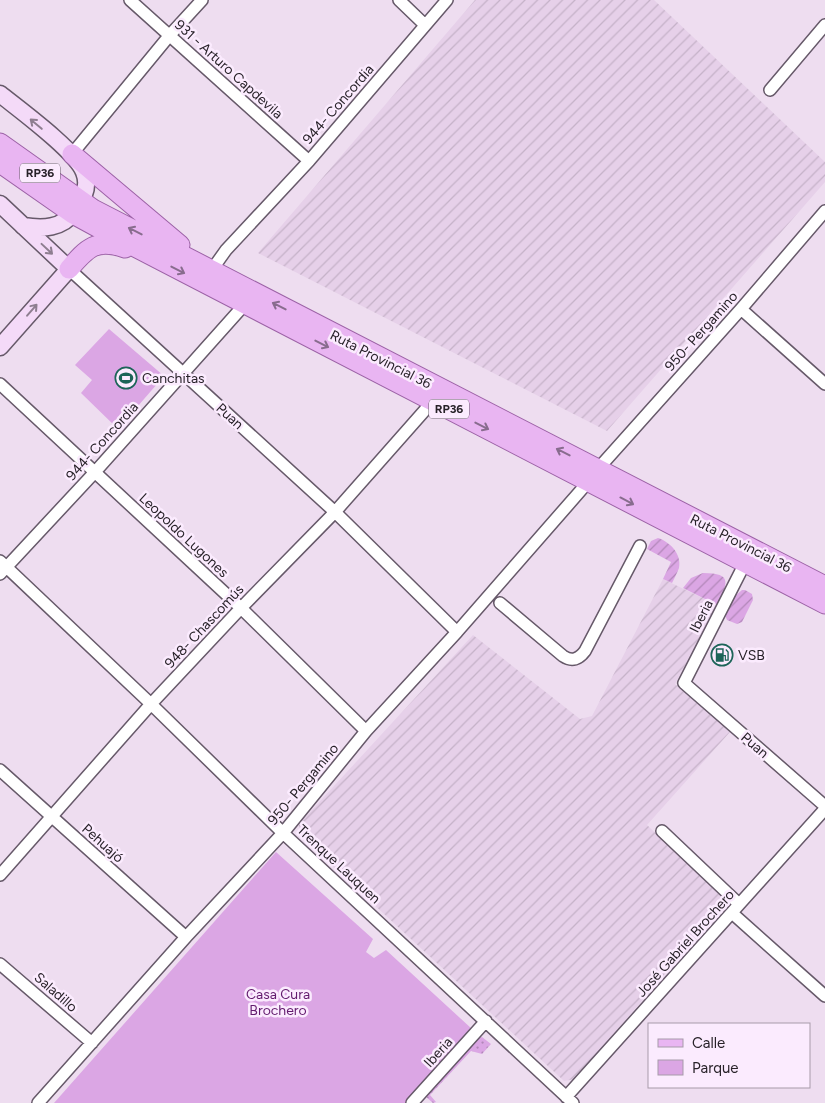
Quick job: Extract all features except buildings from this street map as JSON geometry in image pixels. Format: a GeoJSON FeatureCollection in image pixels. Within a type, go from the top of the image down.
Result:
{"type":"FeatureCollection","features":[{"type":"Feature","properties":{"kind":"main road"},"geometry":{"type":"LineString","coordinates":[[0,94],[212,272]]}},
{"type":"Feature","properties":{"kind":"main road","name":"Ruta Provincial 36"},"geometry":{"type":"LineString","coordinates":[[0,143],[77,208],[212,272],[593,476],[745,563],[825,604]]}},
{"type":"Feature","properties":{"kind":"main road"},"geometry":{"type":"LineString","coordinates":[[23,226],[36,228],[59,225],[66,221],[77,208],[85,193],[85,173],[72,154]]}},
{"type":"Feature","properties":{"kind":"main road","name":"Ruta Provincial 36"},"geometry":{"type":"LineString","coordinates":[[0,163],[77,208],[156,258],[433,401],[825,586]]}},
{"type":"Feature","properties":{"kind":"main road","name":"Puan"},"geometry":{"type":"LineString","coordinates":[[0,204],[69,269]]}},
{"type":"Feature","properties":{"kind":"main road"},"geometry":{"type":"LineString","coordinates":[[0,347],[90,247],[105,243],[115,244],[156,258]]}},
{"type":"Feature","properties":{"kind":"street","name":"931 - Arturo Capdevila"},"geometry":{"type":"LineString","coordinates":[[130,0],[309,161]]}},
{"type":"Feature","properties":{"kind":"street"},"geometry":{"type":"LineString","coordinates":[[72,154],[169,36],[202,0]]}},
{"type":"Feature","properties":{"kind":"street"},"geometry":{"type":"LineString","coordinates":[[399,0],[426,25]]}},
{"type":"Feature","properties":{"kind":"street","name":"944- Concordia"},"geometry":{"type":"LineString","coordinates":[[212,272],[226,250],[309,161],[447,0]]}},
{"type":"Feature","properties":{"kind":"street"},"geometry":{"type":"LineString","coordinates":[[770,90],[825,25]]}},
{"type":"Feature","properties":{"kind":"street","name":"950- Pergamino"},"geometry":{"type":"LineString","coordinates":[[38,1103],[186,937],[283,832],[366,731],[457,632],[825,212]]}},
{"type":"Feature","properties":{"kind":"street","name":"Puan"},"geometry":{"type":"LineString","coordinates":[[69,269],[334,512],[457,632]]}},
{"type":"Feature","properties":{"kind":"street","name":"944- Concordia"},"geometry":{"type":"LineString","coordinates":[[2,567],[95,472],[244,304]]}},
{"type":"Feature","properties":{"kind":"street"},"geometry":{"type":"LineString","coordinates":[[741,309],[825,384]]}},
{"type":"Feature","properties":{"kind":"street","name":"Leopoldo Lugones"},"geometry":{"type":"LineString","coordinates":[[0,384],[241,608],[366,731]]}},
{"type":"Feature","properties":{"kind":"street","name":"948- Chascomús"},"geometry":{"type":"LineString","coordinates":[[0,875],[151,704],[334,512],[433,401]]}},
{"type":"Feature","properties":{"kind":"street"},"geometry":{"type":"LineString","coordinates":[[500,603],[563,656],[568,659],[574,659],[585,650],[640,546]]}},
{"type":"Feature","properties":{"kind":"street","name":"Iberia"},"geometry":{"type":"LineString","coordinates":[[684,683],[745,563]]}},
{"type":"Feature","properties":{"kind":"street","name":"Trenque Lauquen"},"geometry":{"type":"LineString","coordinates":[[2,567],[151,704],[283,832],[570,1100]]}},
{"type":"Feature","properties":{"kind":"street","name":"Puan"},"geometry":{"type":"LineString","coordinates":[[684,683],[825,808]]}},
{"type":"Feature","properties":{"kind":"street","name":"Pehuajó"},"geometry":{"type":"LineString","coordinates":[[0,770],[186,937]]}},
{"type":"Feature","properties":{"kind":"street","name":"José Gabriel Brochero"},"geometry":{"type":"LineString","coordinates":[[570,1100],[825,808]]}},
{"type":"Feature","properties":{"kind":"street"},"geometry":{"type":"LineString","coordinates":[[662,831],[736,909],[825,996]]}},
{"type":"Feature","properties":{"kind":"street","name":"Saladillo"},"geometry":{"type":"LineString","coordinates":[[0,964],[92,1043]]}},
{"type":"Feature","properties":{"kind":"street","name":"Iberia"},"geometry":{"type":"LineString","coordinates":[[412,1103],[486,1021]]}},
{"type":"Feature","properties":{"kind":"shaded area"},"geometry":{"type":"Polygon","coordinates":[[[475,0],[654,0],[825,162],[825,182],[607,431],[258,253],[475,0]]]}},
{"type":"Feature","properties":{"kind":"shaded area"},"geometry":{"type":"Polygon","coordinates":[[[663,579],[717,605],[675,684],[730,732],[647,825],[722,897],[720,910],[575,1079],[564,1081],[300,836],[299,824],[473,635],[580,719],[592,716],[663,579]]]}},
{"type":"Feature","properties":{"kind":"green space","name":"Canchitas"},"geometry":{"type":"Polygon","coordinates":[[[109,329],[164,376],[118,429],[81,393],[92,380],[75,365],[109,329]]]}},
{"type":"Feature","properties":{"kind":"green space"},"geometry":{"type":"Polygon","coordinates":[[[658,538],[667,542],[679,558],[679,568],[672,583],[663,579],[671,562],[647,549],[651,541],[658,538]]]}},
{"type":"Feature","properties":{"kind":"green space"},"geometry":{"type":"Polygon","coordinates":[[[703,573],[720,575],[724,578],[725,586],[717,605],[683,588],[691,578],[703,573]]]}},
{"type":"Feature","properties":{"kind":"green space"},"geometry":{"type":"Polygon","coordinates":[[[742,590],[752,594],[753,600],[742,622],[737,624],[727,620],[725,615],[735,596],[742,590]]]}},
{"type":"Feature","properties":{"kind":"green space","name":"Casa Cura Brochero"},"geometry":{"type":"Polygon","coordinates":[[[276,852],[373,939],[366,952],[374,958],[386,950],[472,1029],[406,1103],[54,1103],[276,852]]]}},
{"type":"Feature","properties":{"kind":"green space"},"geometry":{"type":"Polygon","coordinates":[[[482,1037],[491,1044],[482,1054],[471,1051],[430,1095],[436,1102],[433,1103],[425,1096],[482,1037]]]}},
{"type":"Feature","properties":{"kind":"place","name":"Canchitas"},"geometry":{"type":"Point","coordinates":[126,378]}},
{"type":"Feature","properties":{"kind":"place","name":"VSB"},"geometry":{"type":"Point","coordinates":[722,655]}}]}
